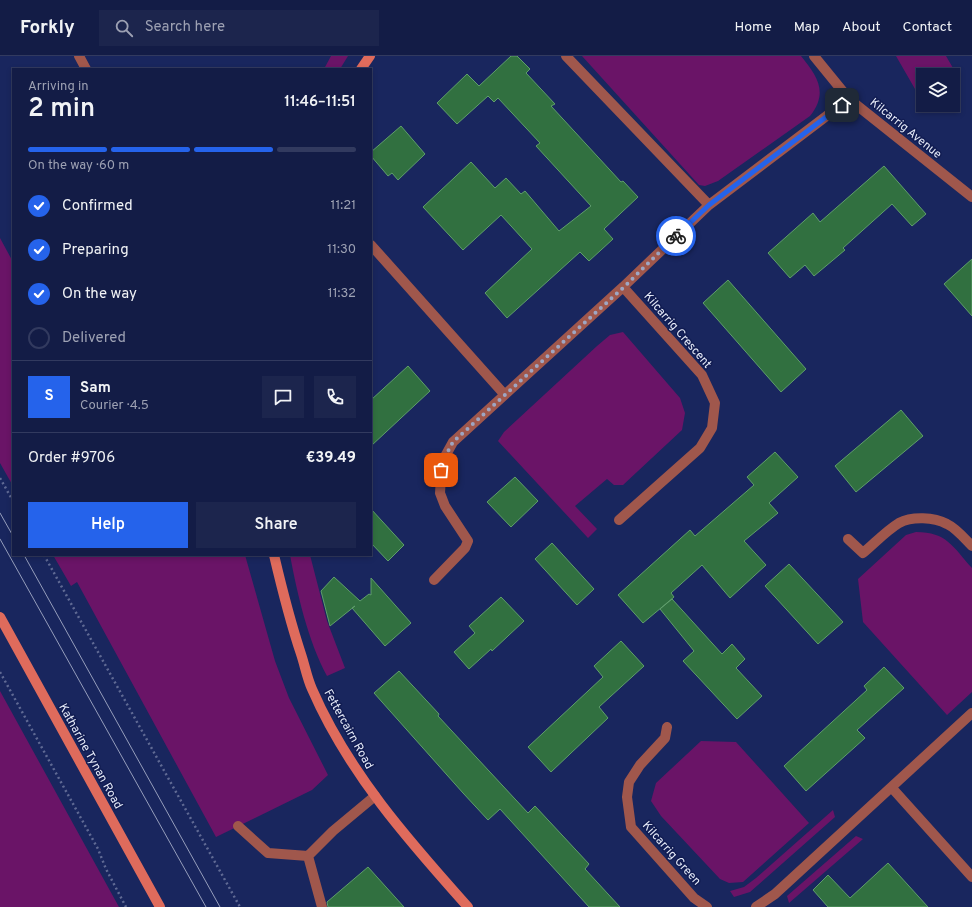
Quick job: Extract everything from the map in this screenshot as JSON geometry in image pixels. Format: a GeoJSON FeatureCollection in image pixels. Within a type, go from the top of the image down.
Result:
{"type":"FeatureCollection","features":[{"type":"Feature","properties":{"kind":"street"},"geometry":{"type":"LineString","coordinates":[[79,56],[85,68]]}},
{"type":"Feature","properties":{"kind":"street"},"geometry":{"type":"LineString","coordinates":[[362,68],[370,56]]}},
{"type":"Feature","properties":{"kind":"street"},"geometry":{"type":"LineString","coordinates":[[566,56],[709,205]]}},
{"type":"Feature","properties":{"kind":"street","name":"Kilcarrig Avenue"},"geometry":{"type":"LineString","coordinates":[[814,56],[849,99],[972,197]]}},
{"type":"Feature","properties":{"kind":"street"},"geometry":{"type":"LineString","coordinates":[[434,580],[465,548],[468,541],[445,506],[440,493],[442,462],[453,442],[504,394],[535,369],[624,287],[709,205],[849,99]]}},
{"type":"Feature","properties":{"kind":"street"},"geometry":{"type":"LineString","coordinates":[[372,246],[504,394]]}},
{"type":"Feature","properties":{"kind":"street","name":"Kilcarrig Crescent"},"geometry":{"type":"LineString","coordinates":[[619,520],[700,448],[712,428],[715,403],[702,375],[624,287]]}},
{"type":"Feature","properties":{"kind":"street"},"geometry":{"type":"LineString","coordinates":[[848,539],[863,553],[882,535],[900,522],[916,518],[933,520],[947,524],[972,546]]}},
{"type":"Feature","properties":{"kind":"street","name":"Fettercairn Road"},"geometry":{"type":"LineString","coordinates":[[274,556],[287,611],[312,688],[351,763],[422,856],[468,907]]}},
{"type":"Feature","properties":{"kind":"street","name":"Katharine Tynan Road"},"geometry":{"type":"LineString","coordinates":[[0,617],[160,907]]}},
{"type":"Feature","properties":{"kind":"street"},"geometry":{"type":"LineString","coordinates":[[756,907],[775,894],[972,713]]}},
{"type":"Feature","properties":{"kind":"street","name":"Kilcarrig Green"},"geometry":{"type":"LineString","coordinates":[[667,727],[665,738],[640,765],[629,782],[627,797],[631,827],[694,898],[707,907]]}},
{"type":"Feature","properties":{"kind":"street"},"geometry":{"type":"LineString","coordinates":[[892,788],[972,877]]}},
{"type":"Feature","properties":{"kind":"street"},"geometry":{"type":"LineString","coordinates":[[238,826],[268,853],[308,856],[333,831],[375,796]]}},
{"type":"Feature","properties":{"kind":"street"},"geometry":{"type":"LineString","coordinates":[[308,856],[322,907]]}},
{"type":"Feature","properties":{"kind":"path"},"geometry":{"type":"LineString","coordinates":[[0,478],[12,499]]}},
{"type":"Feature","properties":{"kind":"path"},"geometry":{"type":"LineString","coordinates":[[45,556],[240,907]]}},
{"type":"Feature","properties":{"kind":"path"},"geometry":{"type":"LineString","coordinates":[[0,672],[98,849],[106,869],[126,907]]}},
{"type":"Feature","properties":{"kind":"shaded area"},"geometry":{"type":"Polygon","coordinates":[[[331,56],[348,56],[341,68],[325,68],[331,56]]]}},
{"type":"Feature","properties":{"kind":"shaded area"},"geometry":{"type":"Polygon","coordinates":[[[582,56],[801,56],[812,70],[819,84],[819,99],[810,116],[718,181],[705,186],[699,185],[582,56]]]}},
{"type":"Feature","properties":{"kind":"shaded area"},"geometry":{"type":"Polygon","coordinates":[[[896,56],[946,56],[953,68],[916,68],[915,89],[896,56]]]}},
{"type":"Feature","properties":{"kind":"shaded area"},"geometry":{"type":"Polygon","coordinates":[[[0,238],[12,260],[12,484],[0,463],[0,238]]]}},
{"type":"Feature","properties":{"kind":"shaded area"},"geometry":{"type":"Polygon","coordinates":[[[623,332],[680,398],[685,413],[682,430],[623,485],[614,485],[607,479],[575,506],[597,529],[588,538],[498,441],[504,432],[597,346],[610,335],[623,332]]]}},
{"type":"Feature","properties":{"kind":"shaded area"},"geometry":{"type":"Polygon","coordinates":[[[916,532],[927,533],[942,538],[954,547],[972,568],[972,692],[947,715],[863,622],[858,579],[906,535],[916,532]]]}},
{"type":"Feature","properties":{"kind":"shaded area"},"geometry":{"type":"Polygon","coordinates":[[[54,556],[245,556],[275,661],[289,698],[328,775],[312,790],[216,837],[77,582],[71,586],[54,556]]]}},
{"type":"Feature","properties":{"kind":"shaded area"},"geometry":{"type":"Polygon","coordinates":[[[290,556],[310,556],[327,621],[345,668],[327,676],[314,648],[296,585],[290,556]]]}},
{"type":"Feature","properties":{"kind":"shaded area"},"geometry":{"type":"Polygon","coordinates":[[[0,691],[119,907],[0,907],[0,691]]]}},
{"type":"Feature","properties":{"kind":"shaded area"},"geometry":{"type":"Polygon","coordinates":[[[701,741],[736,742],[809,823],[743,882],[729,883],[720,879],[661,816],[651,801],[656,783],[701,741]]]}},
{"type":"Feature","properties":{"kind":"shaded area"},"geometry":{"type":"Polygon","coordinates":[[[833,810],[835,817],[750,892],[734,897],[730,891],[744,887],[756,878],[833,810]]]}},
{"type":"Feature","properties":{"kind":"shaded area"},"geometry":{"type":"Polygon","coordinates":[[[856,836],[863,839],[789,903],[787,896],[856,836]]]}},
{"type":"Feature","properties":{"kind":"building"},"geometry":{"type":"Polygon","coordinates":[[[511,56],[517,56],[530,69],[526,73],[555,104],[551,106],[621,182],[623,181],[638,197],[604,229],[613,239],[589,261],[580,252],[507,318],[485,293],[532,249],[501,215],[463,250],[423,207],[471,162],[495,188],[506,178],[521,194],[525,191],[559,231],[591,206],[536,146],[540,143],[498,98],[494,102],[488,96],[457,124],[437,103],[467,74],[479,86],[511,56]]]}},
{"type":"Feature","properties":{"kind":"building"},"geometry":{"type":"Polygon","coordinates":[[[401,126],[425,154],[398,180],[392,173],[388,176],[372,157],[372,151],[401,126]]]}},
{"type":"Feature","properties":{"kind":"building"},"geometry":{"type":"Polygon","coordinates":[[[884,166],[926,214],[912,226],[892,204],[843,248],[845,250],[814,276],[805,265],[790,278],[768,253],[813,213],[820,222],[884,166]]]}},
{"type":"Feature","properties":{"kind":"building"},"geometry":{"type":"Polygon","coordinates":[[[972,259],[972,316],[944,284],[972,259]]]}},
{"type":"Feature","properties":{"kind":"building"},"geometry":{"type":"Polygon","coordinates":[[[728,280],[806,369],[781,392],[703,303],[728,280]]]}},
{"type":"Feature","properties":{"kind":"building"},"geometry":{"type":"Polygon","coordinates":[[[408,366],[430,391],[372,445],[372,399],[408,366]]]}},
{"type":"Feature","properties":{"kind":"building"},"geometry":{"type":"Polygon","coordinates":[[[901,410],[923,436],[856,492],[835,466],[901,410]]]}},
{"type":"Feature","properties":{"kind":"building"},"geometry":{"type":"Polygon","coordinates":[[[775,452],[798,477],[769,503],[778,513],[744,541],[766,565],[730,598],[702,565],[671,593],[674,597],[643,623],[618,595],[690,530],[695,536],[754,485],[747,477],[775,452]]]}},
{"type":"Feature","properties":{"kind":"building"},"geometry":{"type":"Polygon","coordinates":[[[515,477],[538,501],[511,527],[487,502],[515,477]]]}},
{"type":"Feature","properties":{"kind":"building"},"geometry":{"type":"Polygon","coordinates":[[[372,510],[404,545],[388,561],[372,544],[372,510]]]}},
{"type":"Feature","properties":{"kind":"building"},"geometry":{"type":"Polygon","coordinates":[[[552,543],[594,589],[577,605],[535,559],[552,543]]]}},
{"type":"Feature","properties":{"kind":"building"},"geometry":{"type":"Polygon","coordinates":[[[789,564],[843,622],[818,644],[765,586],[789,564]]]}},
{"type":"Feature","properties":{"kind":"building"},"geometry":{"type":"Polygon","coordinates":[[[334,577],[360,601],[369,594],[371,595],[371,578],[411,623],[385,646],[352,608],[330,626],[321,591],[334,577]]]}},
{"type":"Feature","properties":{"kind":"building"},"geometry":{"type":"Polygon","coordinates":[[[501,597],[524,621],[492,651],[491,649],[469,669],[454,652],[475,633],[469,626],[501,597]]]}},
{"type":"Feature","properties":{"kind":"building"},"geometry":{"type":"Polygon","coordinates":[[[672,599],[722,654],[732,644],[745,659],[736,668],[762,696],[737,719],[683,661],[694,651],[660,609],[672,599]]]}},
{"type":"Feature","properties":{"kind":"building"},"geometry":{"type":"Polygon","coordinates":[[[621,641],[644,666],[599,707],[608,718],[551,772],[528,747],[603,677],[594,666],[621,641]]]}},
{"type":"Feature","properties":{"kind":"building"},"geometry":{"type":"Polygon","coordinates":[[[884,667],[904,688],[857,730],[865,738],[806,791],[784,766],[867,690],[864,686],[884,667]]]}},
{"type":"Feature","properties":{"kind":"building"},"geometry":{"type":"Polygon","coordinates":[[[399,671],[439,714],[438,716],[528,813],[535,806],[589,864],[585,869],[620,907],[589,907],[500,809],[488,820],[374,693],[399,671]]]}},
{"type":"Feature","properties":{"kind":"building"},"geometry":{"type":"Polygon","coordinates":[[[888,863],[928,907],[828,907],[813,890],[828,875],[850,898],[888,863]]]}},
{"type":"Feature","properties":{"kind":"building"},"geometry":{"type":"Polygon","coordinates":[[[368,867],[404,907],[328,907],[327,902],[368,867]]]}},
{"type":"Feature","properties":{"kind":"tram line"},"geometry":{"type":"LineString","coordinates":[[0,513],[12,534]]}},
{"type":"Feature","properties":{"kind":"tram line"},"geometry":{"type":"LineString","coordinates":[[0,539],[206,907]]}},
{"type":"Feature","properties":{"kind":"tram line"},"geometry":{"type":"LineString","coordinates":[[25,556],[220,907]]}},
{"type":"Feature","properties":{"kind":"way so far"},"geometry":{"type":"LineString","coordinates":[[441,470],[442,462],[453,442],[504,394],[535,369],[624,287],[676,236]]}},
{"type":"Feature","properties":{"kind":"route"},"geometry":{"type":"LineString","coordinates":[[676,236],[709,205],[842,105]]}}]}
